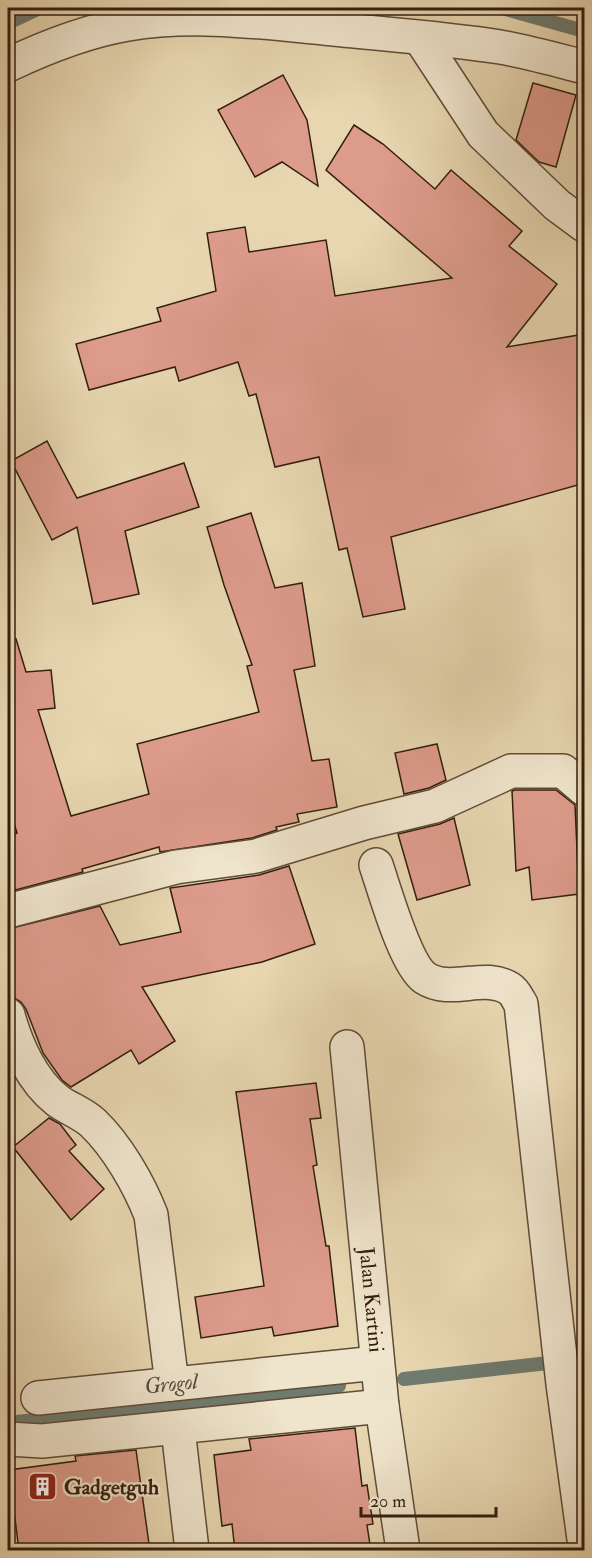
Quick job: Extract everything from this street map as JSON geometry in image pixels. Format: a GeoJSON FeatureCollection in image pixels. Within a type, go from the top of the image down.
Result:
{"type":"FeatureCollection","features":[{"type":"Feature","properties":{"kind":"street"},"geometry":{"type":"LineString","coordinates":[[8,65],[60,43],[129,23],[234,21],[501,48],[585,67]]}},
{"type":"Feature","properties":{"kind":"street"},"geometry":{"type":"LineString","coordinates":[[420,38],[483,134],[557,205],[585,225]]}},
{"type":"Feature","properties":{"kind":"street"},"geometry":{"type":"LineString","coordinates":[[8,910],[176,867],[256,856],[364,823],[435,806],[511,771],[563,771],[585,789]]}},
{"type":"Feature","properties":{"kind":"street"},"geometry":{"type":"LineString","coordinates":[[376,865],[410,960],[425,978],[444,984],[491,982],[511,990],[522,1004],[558,1342],[570,1380],[585,1539]]}},
{"type":"Feature","properties":{"kind":"street"},"geometry":{"type":"LineString","coordinates":[[8,1015],[25,1058],[47,1092],[60,1103],[92,1122],[142,1193],[151,1215],[172,1384]]}},
{"type":"Feature","properties":{"kind":"street","name":"Jalan Kartini"},"geometry":{"type":"LineString","coordinates":[[347,1047],[377,1363],[403,1551]]}},
{"type":"Feature","properties":{"kind":"street"},"geometry":{"type":"LineString","coordinates":[[38,1398],[377,1363]]}},
{"type":"Feature","properties":{"kind":"street"},"geometry":{"type":"LineString","coordinates":[[8,1439],[42,1441],[178,1429],[382,1406]]}},
{"type":"Feature","properties":{"kind":"street"},"geometry":{"type":"LineString","coordinates":[[178,1429],[192,1551]]}},
{"type":"Feature","properties":{"kind":"building"},"geometry":{"type":"Polygon","coordinates":[[[283,75],[307,120],[318,186],[282,162],[255,177],[218,110],[283,75]]]}},
{"type":"Feature","properties":{"kind":"building"},"geometry":{"type":"Polygon","coordinates":[[[533,83],[576,95],[556,167],[539,162],[516,140],[533,83]]]}},
{"type":"Feature","properties":{"kind":"building"},"geometry":{"type":"Polygon","coordinates":[[[354,125],[383,144],[435,189],[451,170],[522,231],[509,246],[557,284],[507,347],[585,334],[585,483],[391,537],[405,609],[363,617],[347,548],[339,550],[319,457],[275,467],[256,394],[249,396],[238,362],[179,381],[175,367],[89,390],[76,344],[161,321],[157,308],[216,291],[207,233],[245,227],[249,252],[326,240],[335,296],[452,278],[326,170],[354,125]]]}},
{"type":"Feature","properties":{"kind":"building"},"geometry":{"type":"Polygon","coordinates":[[[47,441],[77,498],[184,463],[199,507],[125,531],[139,594],[93,604],[77,527],[52,540],[11,461],[47,441]]]}},
{"type":"Feature","properties":{"kind":"building"},"geometry":{"type":"Polygon","coordinates":[[[251,513],[275,588],[302,583],[315,666],[294,670],[312,761],[329,759],[337,807],[297,814],[299,822],[276,827],[277,830],[252,838],[160,852],[159,847],[82,869],[83,872],[8,892],[8,836],[17,833],[8,803],[8,641],[16,639],[26,672],[51,670],[55,708],[38,710],[71,816],[149,794],[137,744],[259,712],[247,666],[252,665],[224,585],[207,527],[251,513]]]}},
{"type":"Feature","properties":{"kind":"building"},"geometry":{"type":"Polygon","coordinates":[[[437,744],[446,780],[429,788],[404,794],[395,753],[437,744]]]}},
{"type":"Feature","properties":{"kind":"building"},"geometry":{"type":"Polygon","coordinates":[[[556,790],[575,805],[579,894],[532,900],[529,867],[516,871],[512,791],[556,790]]]}},
{"type":"Feature","properties":{"kind":"building"},"geometry":{"type":"Polygon","coordinates":[[[454,818],[470,885],[417,900],[398,834],[440,824],[454,818]]]}},
{"type":"Feature","properties":{"kind":"building"},"geometry":{"type":"Polygon","coordinates":[[[289,866],[315,944],[262,962],[142,987],[175,1041],[139,1064],[131,1050],[71,1087],[62,1080],[43,1053],[26,1009],[14,998],[8,974],[8,929],[100,906],[120,945],[181,932],[170,888],[259,875],[289,866]]]}},
{"type":"Feature","properties":{"kind":"building"},"geometry":{"type":"Polygon","coordinates":[[[316,1083],[321,1118],[310,1119],[317,1165],[313,1166],[326,1246],[329,1246],[338,1326],[274,1336],[272,1327],[201,1338],[195,1297],[264,1286],[236,1092],[316,1083]]]}},
{"type":"Feature","properties":{"kind":"building"},"geometry":{"type":"Polygon","coordinates":[[[49,1118],[60,1124],[76,1145],[69,1151],[104,1189],[71,1220],[13,1147],[49,1118]]]}},
{"type":"Feature","properties":{"kind":"building"},"geometry":{"type":"Polygon","coordinates":[[[355,1428],[362,1486],[367,1485],[373,1524],[367,1525],[371,1551],[235,1551],[232,1524],[222,1526],[214,1455],[251,1450],[249,1439],[355,1428]]]}},
{"type":"Feature","properties":{"kind":"building"},"geometry":{"type":"Polygon","coordinates":[[[136,1450],[149,1544],[102,1551],[89,1551],[88,1544],[47,1551],[19,1551],[9,1470],[76,1461],[75,1456],[136,1450]]]}},
{"type":"Feature","properties":{"kind":"waterway","name":"Grogol"},"geometry":{"type":"LineString","coordinates":[[8,23],[40,8]]}},
{"type":"Feature","properties":{"kind":"waterway","name":"Grogol"},"geometry":{"type":"LineString","coordinates":[[502,8],[584,31]]}},
{"type":"Feature","properties":{"kind":"waterway","name":"Grogol"},"geometry":{"type":"LineString","coordinates":[[404,1379],[584,1359]]}},
{"type":"Feature","properties":{"kind":"waterway","name":"Grogol"},"geometry":{"type":"LineString","coordinates":[[8,1423],[339,1386]]}},
{"type":"Feature","properties":{"kind":"place","name":"Gadgetguh"},"geometry":{"type":"Point","coordinates":[43,1487]}}]}
